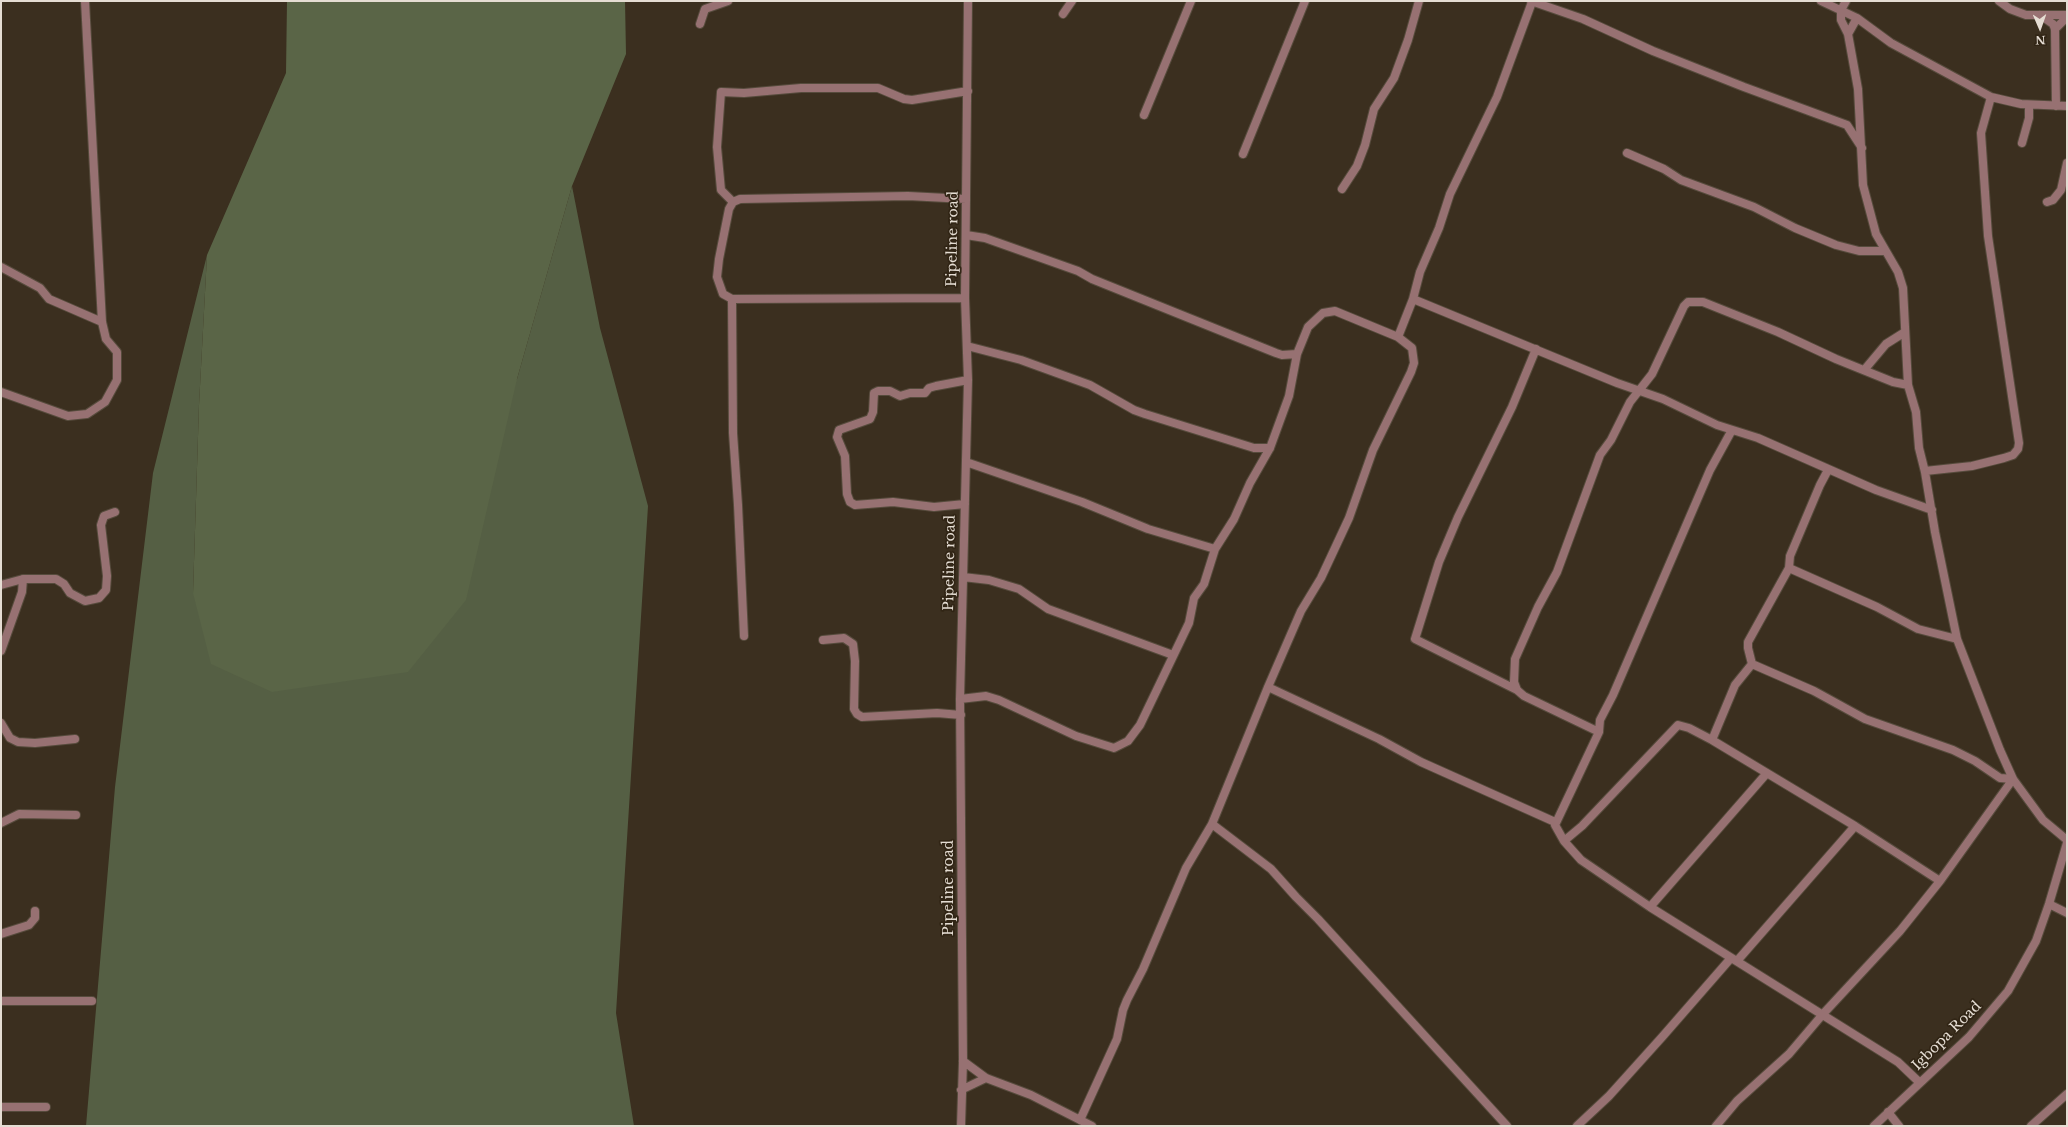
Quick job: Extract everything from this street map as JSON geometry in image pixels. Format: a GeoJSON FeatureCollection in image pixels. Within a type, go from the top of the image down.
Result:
{"type":"FeatureCollection","features":[{"type":"Feature","properties":{"kind":"street"},"geometry":{"type":"LineString","coordinates":[[1,392],[68,416],[87,414],[105,402],[117,380],[118,352],[106,339],[102,322],[85,1]]}},
{"type":"Feature","properties":{"kind":"street"},"geometry":{"type":"LineString","coordinates":[[700,24],[705,9],[728,1]]}},
{"type":"Feature","properties":{"kind":"street","name":"Pipeline road"},"geometry":{"type":"LineString","coordinates":[[961,1126],[963,1061],[960,699],[968,380],[965,298],[968,1]]}},
{"type":"Feature","properties":{"kind":"street"},"geometry":{"type":"LineString","coordinates":[[1063,14],[1072,1]]}},
{"type":"Feature","properties":{"kind":"street"},"geometry":{"type":"LineString","coordinates":[[1144,115],[1191,1]]}},
{"type":"Feature","properties":{"kind":"street"},"geometry":{"type":"LineString","coordinates":[[1243,154],[1305,1]]}},
{"type":"Feature","properties":{"kind":"street"},"geometry":{"type":"LineString","coordinates":[[1342,189],[1357,166],[1365,146],[1374,109],[1394,78],[1408,40],[1419,1]]}},
{"type":"Feature","properties":{"kind":"street"},"geometry":{"type":"LineString","coordinates":[[1398,337],[1413,299],[1420,272],[1439,228],[1450,194],[1497,97],[1531,1],[1583,19],[1654,52],[1744,88],[1847,125],[1862,148]]}},
{"type":"Feature","properties":{"kind":"street"},"geometry":{"type":"LineString","coordinates":[[1821,1],[1857,18],[1891,43],[1991,97],[2029,105],[2067,106]]}},
{"type":"Feature","properties":{"kind":"street"},"geometry":{"type":"LineString","coordinates":[[1846,1],[1841,10],[1841,20],[1848,34],[1858,89],[1863,185],[1867,205],[1876,234],[1898,272],[1903,288],[1906,311],[1905,332],[1908,385],[1916,412],[1916,431],[1957,639],[2000,750],[2013,779],[2043,820],[2067,840]]}},
{"type":"Feature","properties":{"kind":"street"},"geometry":{"type":"LineString","coordinates":[[1999,1],[2016,12],[2067,16]]}},
{"type":"Feature","properties":{"kind":"street"},"geometry":{"type":"LineString","coordinates":[[2040,15],[2053,24],[2055,29],[2056,106]]}},
{"type":"Feature","properties":{"kind":"street"},"geometry":{"type":"LineString","coordinates":[[2055,29],[2067,16]]}},
{"type":"Feature","properties":{"kind":"street"},"geometry":{"type":"LineString","coordinates":[[1848,34],[1857,18]]}},
{"type":"Feature","properties":{"kind":"street"},"geometry":{"type":"LineString","coordinates":[[733,202],[721,190],[717,147],[721,92],[744,93],[801,88],[878,88],[904,99],[912,100],[968,91]]}},
{"type":"Feature","properties":{"kind":"street"},"geometry":{"type":"LineString","coordinates":[[1925,471],[1972,466],[2004,458],[2013,454],[2018,449],[2019,443],[1988,236],[1981,133],[1991,97]]}},
{"type":"Feature","properties":{"kind":"street"},"geometry":{"type":"LineString","coordinates":[[2022,142],[2027,125],[2029,105]]}},
{"type":"Feature","properties":{"kind":"street"},"geometry":{"type":"LineString","coordinates":[[1627,153],[1664,169],[1688,183],[1754,207],[1795,228],[1836,245],[1859,251],[1885,251]]}},
{"type":"Feature","properties":{"kind":"street"},"geometry":{"type":"LineString","coordinates":[[2047,202],[2053,200],[2061,190],[2067,163]]}},
{"type":"Feature","properties":{"kind":"street"},"geometry":{"type":"LineString","coordinates":[[965,298],[732,299],[723,294],[717,277],[726,221],[733,202],[740,199],[908,196],[966,199]]}},
{"type":"Feature","properties":{"kind":"street"},"geometry":{"type":"LineString","coordinates":[[966,235],[985,238],[1078,271],[1092,279],[1276,353],[1282,355],[1297,354]]}},
{"type":"Feature","properties":{"kind":"street"},"geometry":{"type":"LineString","coordinates":[[1,267],[40,288],[49,299],[102,322]]}},
{"type":"Feature","properties":{"kind":"street"},"geometry":{"type":"LineString","coordinates":[[732,299],[733,433],[744,636]]}},
{"type":"Feature","properties":{"kind":"street"},"geometry":{"type":"LineString","coordinates":[[1413,299],[1617,383],[1639,389],[1732,430],[1758,438],[1876,490],[1932,510]]}},
{"type":"Feature","properties":{"kind":"street"},"geometry":{"type":"LineString","coordinates":[[1517,690],[1514,671],[1520,646],[1557,572],[1600,455],[1611,440],[1639,389],[1652,374],[1684,306],[1688,302],[1704,302],[1771,329],[1836,359],[1865,369],[1893,382],[1908,385]]}},
{"type":"Feature","properties":{"kind":"street"},"geometry":{"type":"LineString","coordinates":[[960,699],[986,696],[999,700],[1076,736],[1114,748],[1128,742],[1140,725],[1189,623],[1194,598],[1204,584],[1214,549],[1234,519],[1250,483],[1270,448],[1288,396],[1297,354],[1308,327],[1323,313],[1335,311],[1398,337],[1412,348],[1414,363],[1411,372],[1373,450],[1357,498],[1331,559],[1301,611],[1212,824],[1186,868],[1143,969],[1127,1000],[1123,1010],[1117,1039],[1080,1120]]}},
{"type":"Feature","properties":{"kind":"street"},"geometry":{"type":"LineString","coordinates":[[1865,369],[1886,344],[1905,332]]}},
{"type":"Feature","properties":{"kind":"street"},"geometry":{"type":"LineString","coordinates":[[967,346],[1021,360],[1090,384],[1134,410],[1145,414],[1254,448],[1270,448]]}},
{"type":"Feature","properties":{"kind":"street"},"geometry":{"type":"LineString","coordinates":[[1536,349],[1512,407],[1458,517],[1439,562],[1415,640],[1517,690],[1524,696],[1599,732]]}},
{"type":"Feature","properties":{"kind":"street"},"geometry":{"type":"LineString","coordinates":[[965,504],[934,507],[893,502],[855,505],[850,502],[847,494],[845,456],[837,437],[839,430],[870,419],[874,412],[874,393],[878,391],[890,391],[900,396],[910,393],[925,393],[929,388],[968,380]]}},
{"type":"Feature","properties":{"kind":"street"},"geometry":{"type":"LineString","coordinates":[[1732,430],[1710,470],[1613,695],[1600,720],[1599,732],[1556,822],[1557,830],[1564,841],[1581,860],[1650,907],[1898,1062],[1919,1082]]}},
{"type":"Feature","properties":{"kind":"street"},"geometry":{"type":"LineString","coordinates":[[966,462],[1082,502],[1148,529],[1214,549]]}},
{"type":"Feature","properties":{"kind":"street"},"geometry":{"type":"LineString","coordinates":[[1752,664],[1748,642],[1789,568],[1790,556],[1820,485],[1828,470]]}},
{"type":"Feature","properties":{"kind":"street"},"geometry":{"type":"LineString","coordinates":[[1922,506],[1930,499]]}},
{"type":"Feature","properties":{"kind":"street"},"geometry":{"type":"LineString","coordinates":[[1,585],[23,579],[56,579],[64,584],[70,593],[85,601],[99,598],[106,590],[107,576],[101,524],[104,516],[115,512]]}},
{"type":"Feature","properties":{"kind":"street"},"geometry":{"type":"LineString","coordinates":[[1789,568],[1877,607],[1918,629],[1957,639]]}},
{"type":"Feature","properties":{"kind":"street"},"geometry":{"type":"LineString","coordinates":[[963,577],[989,580],[1019,590],[1048,609],[1174,655]]}},
{"type":"Feature","properties":{"kind":"street"},"geometry":{"type":"LineString","coordinates":[[1,651],[22,592],[23,579]]}},
{"type":"Feature","properties":{"kind":"street"},"geometry":{"type":"LineString","coordinates":[[823,640],[844,638],[853,644],[855,661],[854,710],[862,717],[937,713],[961,715]]}},
{"type":"Feature","properties":{"kind":"street"},"geometry":{"type":"LineString","coordinates":[[1712,740],[1735,685],[1752,664]]}},
{"type":"Feature","properties":{"kind":"street"},"geometry":{"type":"LineString","coordinates":[[1752,664],[1814,692],[1865,719],[1953,750],[1975,761],[2000,778],[2013,779]]}},
{"type":"Feature","properties":{"kind":"street"},"geometry":{"type":"LineString","coordinates":[[1268,687],[1379,739],[1421,762],[1556,822]]}},
{"type":"Feature","properties":{"kind":"street"},"geometry":{"type":"LineString","coordinates":[[1,723],[10,738],[18,742],[35,743],[75,740]]}},
{"type":"Feature","properties":{"kind":"street"},"geometry":{"type":"LineString","coordinates":[[1564,841],[1582,826],[1678,725],[1689,728],[1712,740],[1855,826],[1940,881]]}},
{"type":"Feature","properties":{"kind":"street"},"geometry":{"type":"LineString","coordinates":[[1650,907],[1767,773]]}},
{"type":"Feature","properties":{"kind":"street"},"geometry":{"type":"LineString","coordinates":[[1716,1126],[1742,1096],[1789,1054],[1823,1014],[1900,931],[1940,881],[2013,779]]}},
{"type":"Feature","properties":{"kind":"street"},"geometry":{"type":"LineString","coordinates":[[1,823],[19,814],[76,815]]}},
{"type":"Feature","properties":{"kind":"street"},"geometry":{"type":"LineString","coordinates":[[1212,824],[1271,869],[1507,1126]]}},
{"type":"Feature","properties":{"kind":"street"},"geometry":{"type":"LineString","coordinates":[[1577,1126],[1609,1096],[1855,826]]}},
{"type":"Feature","properties":{"kind":"street","name":"Igbopa Road"},"geometry":{"type":"LineString","coordinates":[[1874,1126],[1919,1082],[1969,1037],[2008,991],[2036,941],[2067,844]]}},
{"type":"Feature","properties":{"kind":"street"},"geometry":{"type":"LineString","coordinates":[[2049,904],[2067,913]]}},
{"type":"Feature","properties":{"kind":"street"},"geometry":{"type":"LineString","coordinates":[[1,934],[29,925],[35,918],[35,911]]}},
{"type":"Feature","properties":{"kind":"street"},"geometry":{"type":"LineString","coordinates":[[1,1001],[92,1001]]}},
{"type":"Feature","properties":{"kind":"street"},"geometry":{"type":"LineString","coordinates":[[963,1061],[986,1078],[1030,1095],[1092,1126]]}},
{"type":"Feature","properties":{"kind":"street"},"geometry":{"type":"LineString","coordinates":[[962,1090],[986,1078]]}},
{"type":"Feature","properties":{"kind":"street"},"geometry":{"type":"LineString","coordinates":[[2031,1126],[2067,1094]]}},
{"type":"Feature","properties":{"kind":"street"},"geometry":{"type":"LineString","coordinates":[[1,1107],[46,1107]]}},
{"type":"Feature","properties":{"kind":"street"},"geometry":{"type":"LineString","coordinates":[[1888,1112],[1899,1126]]}},
{"type":"Feature","properties":{"kind":"green space"},"geometry":{"type":"Polygon","coordinates":[[[287,1],[625,1],[626,54],[572,186],[517,379],[466,600],[408,672],[272,692],[211,664],[193,593],[199,405],[207,255],[286,73],[287,1]]]}},
{"type":"Feature","properties":{"kind":"green space"},"geometry":{"type":"Polygon","coordinates":[[[572,186],[600,328],[648,506],[616,1013],[634,1126],[86,1126],[115,787],[153,473],[207,255],[199,405],[193,593],[517,379],[572,186]]]}}]}
